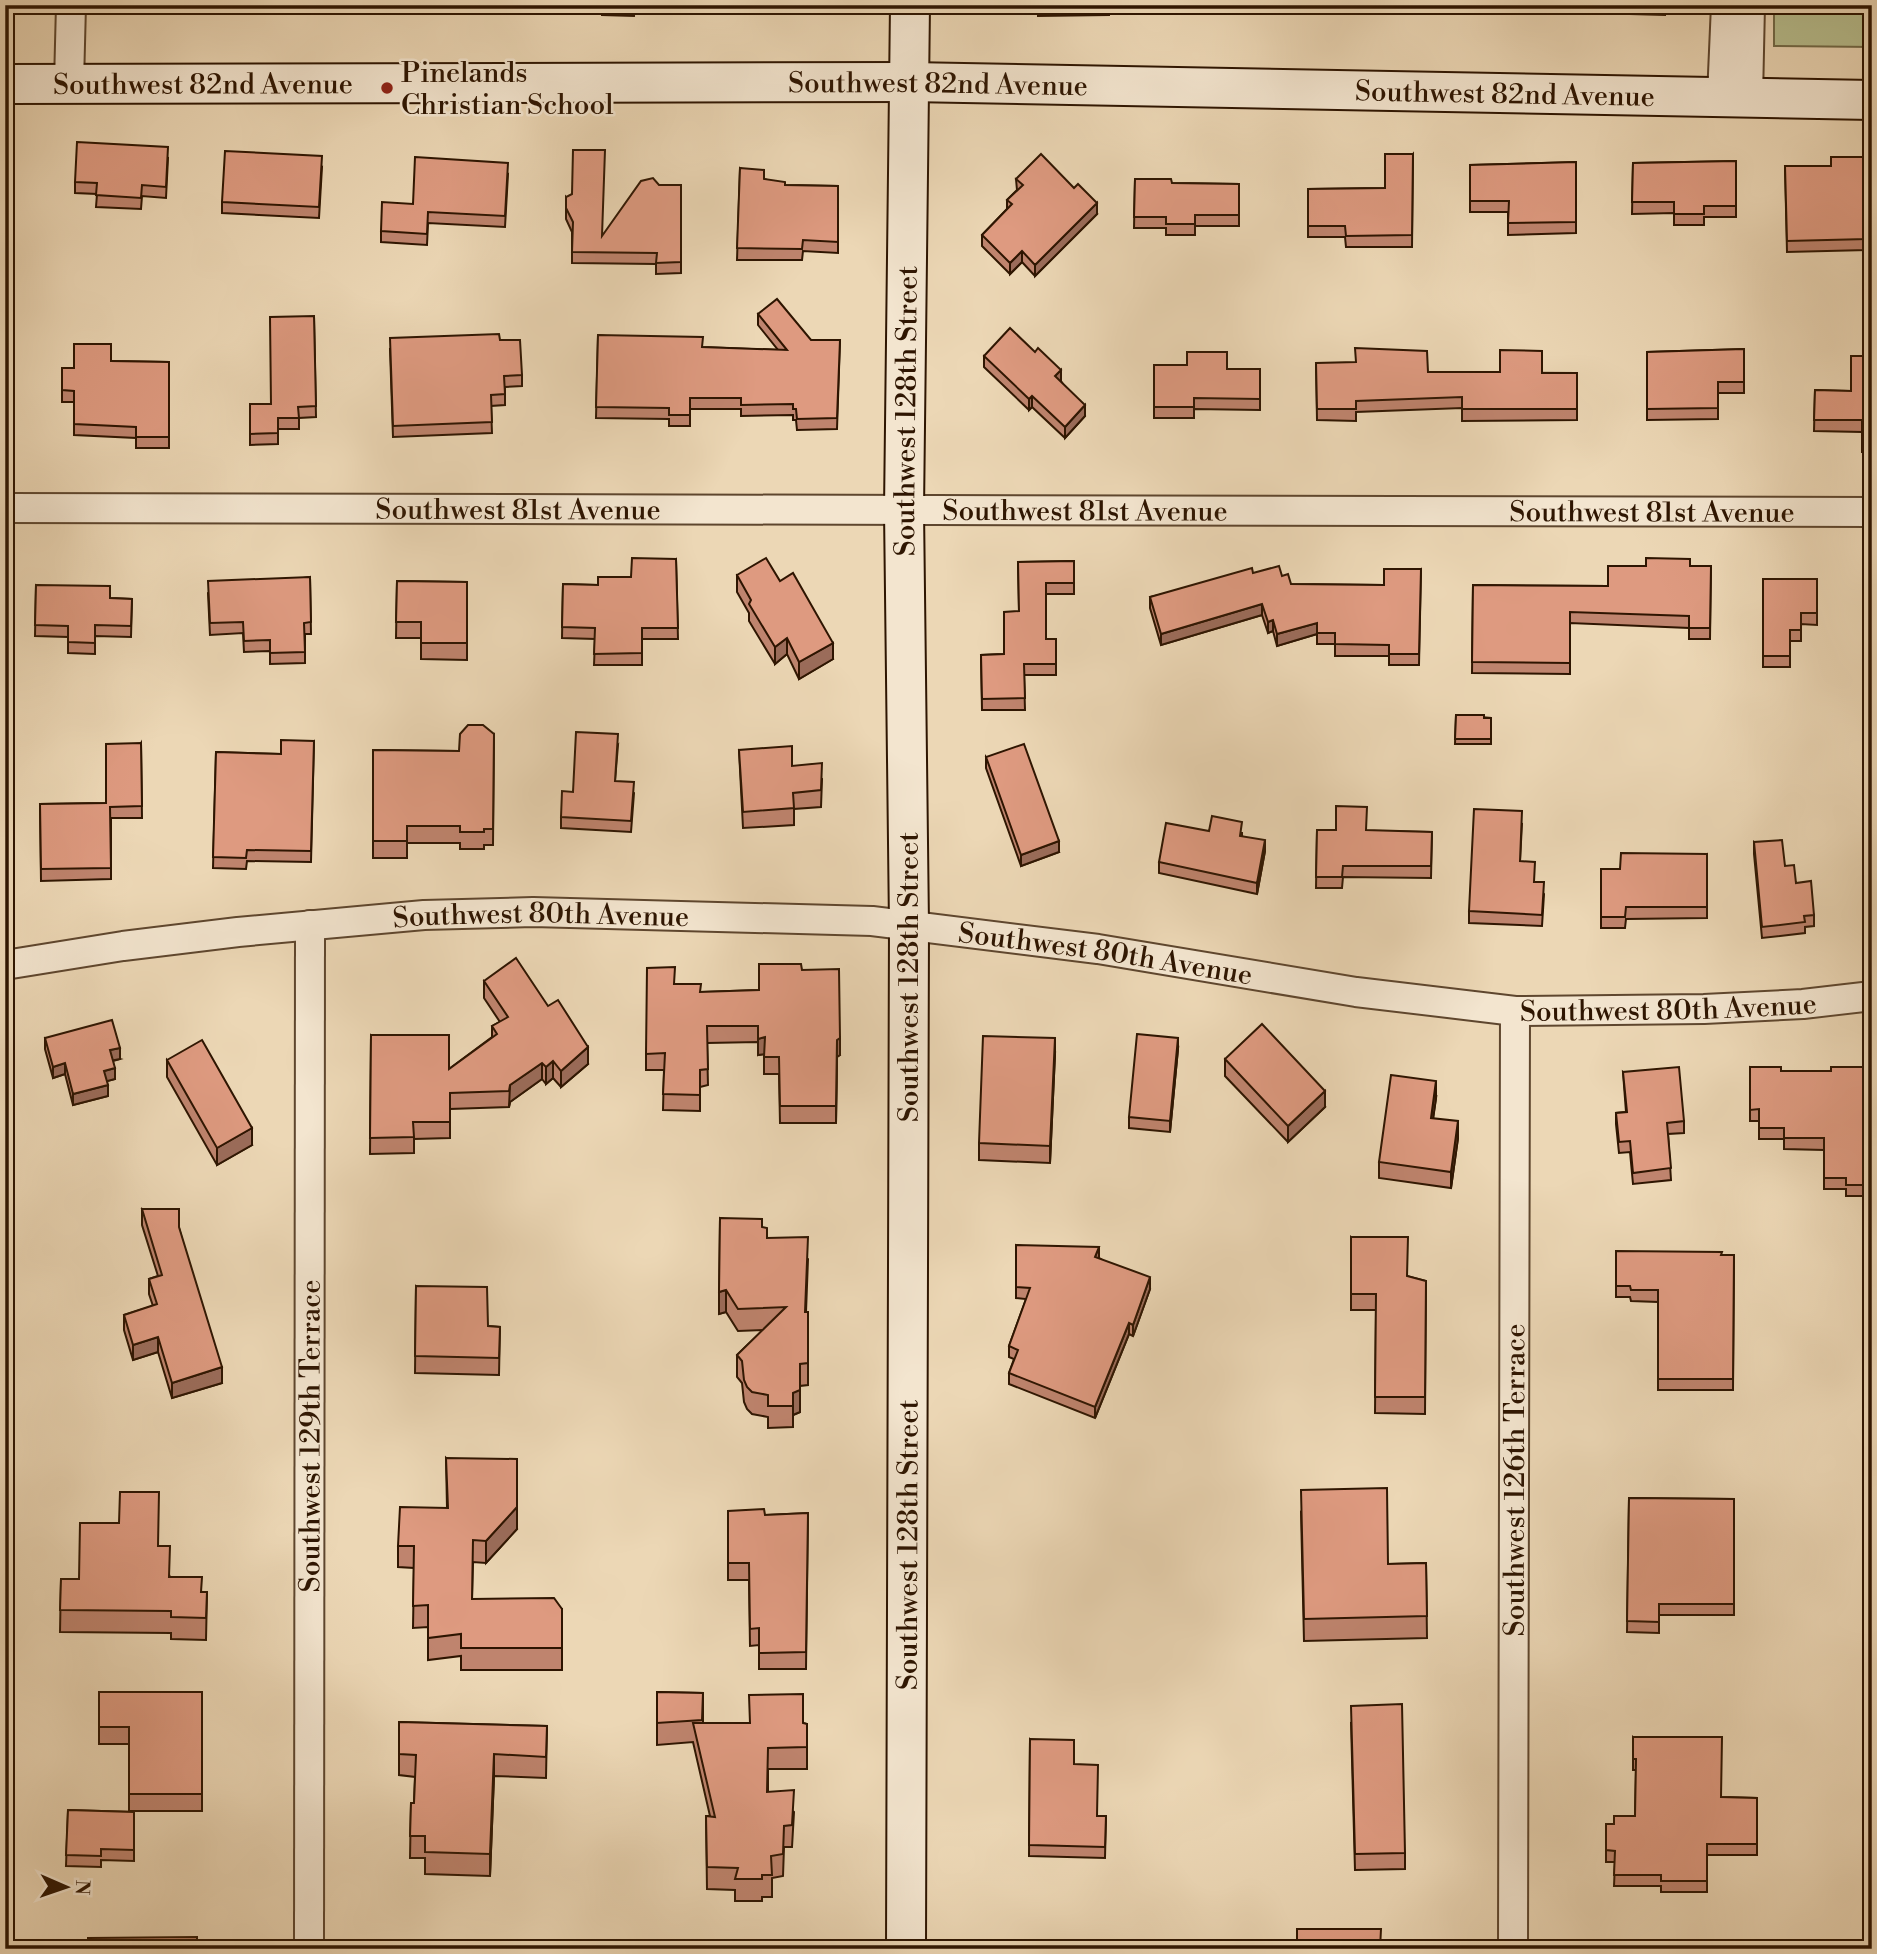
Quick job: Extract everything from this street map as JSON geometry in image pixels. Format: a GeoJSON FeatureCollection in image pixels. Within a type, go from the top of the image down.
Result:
{"type":"FeatureCollection","features":[{"type":"Feature","properties":{"kind":"street"},"geometry":{"type":"LineString","coordinates":[[69,83],[71,5]]}},
{"type":"Feature","properties":{"kind":"street","name":"Southwest 128th Street"},"geometry":{"type":"LineString","coordinates":[[906,1949],[909,925],[904,510],[910,5]]}},
{"type":"Feature","properties":{"kind":"street"},"geometry":{"type":"LineString","coordinates":[[1726,5],[1735,97]]}},
{"type":"Feature","properties":{"kind":"street"},"geometry":{"type":"LineString","coordinates":[[1735,97],[1750,5]]}},
{"type":"Feature","properties":{"kind":"street","name":"Southwest 82nd Avenue"},"geometry":{"type":"LineString","coordinates":[[5,84],[911,82],[1872,100]]}},
{"type":"Feature","properties":{"kind":"street","name":"Southwest 81st Avenue"},"geometry":{"type":"LineString","coordinates":[[5,508],[1872,512]]}},
{"type":"Feature","properties":{"kind":"street","name":"Southwest 80th Avenue"},"geometry":{"type":"LineString","coordinates":[[5,965],[180,939],[310,925],[425,915],[533,912],[872,921],[1098,949],[1356,992],[1515,1011],[1717,1009],[1804,1004],[1872,996]]}},
{"type":"Feature","properties":{"kind":"street","name":"Southwest 129th Terrace"},"geometry":{"type":"LineString","coordinates":[[309,1949],[310,925]]}},
{"type":"Feature","properties":{"kind":"street","name":"Southwest 126th Terrace"},"geometry":{"type":"LineString","coordinates":[[1513,1949],[1515,1011]]}},
{"type":"Feature","properties":{"kind":"green space"},"geometry":{"type":"Polygon","coordinates":[[[1774,5],[1872,5],[1872,47],[1774,46],[1774,5]]]}},
{"type":"Feature","properties":{"kind":"building"},"geometry":{"type":"Polygon","coordinates":[[[77,142],[168,147],[166,187],[142,185],[141,198],[96,195],[97,183],[75,182],[77,142]]]}},
{"type":"Feature","properties":{"kind":"building"},"geometry":{"type":"Polygon","coordinates":[[[5,145],[12,145],[9,209],[5,209],[5,145]]]}},
{"type":"Feature","properties":{"kind":"building"},"geometry":{"type":"Polygon","coordinates":[[[573,150],[605,150],[602,236],[641,181],[653,178],[659,185],[681,185],[681,262],[656,263],[657,253],[572,252],[573,222],[566,208],[566,197],[572,194],[573,150]]]}},
{"type":"Feature","properties":{"kind":"building"},"geometry":{"type":"Polygon","coordinates":[[[225,151],[322,156],[319,207],[222,202],[225,151]]]}},
{"type":"Feature","properties":{"kind":"building"},"geometry":{"type":"Polygon","coordinates":[[[1041,154],[1074,188],[1078,184],[1097,203],[1035,265],[1022,251],[1010,263],[982,235],[1012,204],[1007,200],[1023,185],[1016,179],[1041,154]]]}},
{"type":"Feature","properties":{"kind":"building"},"geometry":{"type":"Polygon","coordinates":[[[1385,154],[1413,154],[1412,235],[1346,236],[1345,226],[1308,226],[1308,189],[1385,188],[1385,154]]]}},
{"type":"Feature","properties":{"kind":"building"},"geometry":{"type":"Polygon","coordinates":[[[415,157],[508,163],[505,216],[428,212],[427,234],[381,231],[382,202],[413,204],[415,157]]]}},
{"type":"Feature","properties":{"kind":"building"},"geometry":{"type":"Polygon","coordinates":[[[1831,157],[1865,157],[1867,239],[1787,241],[1785,166],[1831,166],[1831,157]]]}},
{"type":"Feature","properties":{"kind":"building"},"geometry":{"type":"Polygon","coordinates":[[[1736,161],[1736,206],[1704,206],[1704,214],[1674,214],[1674,202],[1632,202],[1633,163],[1736,161]]]}},
{"type":"Feature","properties":{"kind":"building"},"geometry":{"type":"Polygon","coordinates":[[[1576,162],[1576,222],[1508,223],[1509,201],[1470,201],[1470,165],[1576,162]]]}},
{"type":"Feature","properties":{"kind":"building"},"geometry":{"type":"Polygon","coordinates":[[[740,168],[764,170],[764,179],[785,182],[785,185],[838,186],[838,242],[803,240],[802,249],[737,248],[740,168]]]}},
{"type":"Feature","properties":{"kind":"building"},"geometry":{"type":"Polygon","coordinates":[[[1135,179],[1171,179],[1172,183],[1239,184],[1239,215],[1195,215],[1195,224],[1166,224],[1166,217],[1134,217],[1135,179]]]}},
{"type":"Feature","properties":{"kind":"building"},"geometry":{"type":"Polygon","coordinates":[[[777,299],[811,340],[840,340],[837,418],[797,419],[793,404],[741,405],[741,398],[690,398],[690,415],[669,415],[669,408],[596,407],[598,335],[703,337],[702,347],[787,350],[758,314],[777,299]]]}},
{"type":"Feature","properties":{"kind":"building"},"geometry":{"type":"Polygon","coordinates":[[[314,316],[316,406],[298,407],[299,418],[278,418],[278,433],[250,434],[250,404],[271,404],[270,317],[314,316]]]}},
{"type":"Feature","properties":{"kind":"building"},"geometry":{"type":"Polygon","coordinates":[[[1010,328],[1035,352],[1038,348],[1061,370],[1055,376],[1085,405],[1065,427],[1032,396],[1029,399],[984,356],[1010,328]]]}},
{"type":"Feature","properties":{"kind":"building"},"geometry":{"type":"Polygon","coordinates":[[[499,334],[500,340],[520,340],[522,375],[504,376],[505,394],[491,395],[492,422],[393,426],[390,338],[499,334]]]}},
{"type":"Feature","properties":{"kind":"building"},"geometry":{"type":"Polygon","coordinates":[[[1864,341],[1872,341],[1872,440],[1862,440],[1862,420],[1814,420],[1815,390],[1851,391],[1851,356],[1864,356],[1864,341]]]}},
{"type":"Feature","properties":{"kind":"building"},"geometry":{"type":"Polygon","coordinates":[[[74,344],[111,344],[111,361],[169,362],[169,437],[136,437],[136,427],[74,424],[74,391],[62,390],[62,368],[74,368],[74,344]]]}},
{"type":"Feature","properties":{"kind":"building"},"geometry":{"type":"Polygon","coordinates":[[[1355,348],[1427,351],[1428,372],[1500,372],[1500,350],[1542,351],[1542,373],[1577,373],[1577,409],[1462,409],[1462,397],[1356,401],[1356,409],[1317,409],[1316,363],[1356,362],[1355,348]]]}},
{"type":"Feature","properties":{"kind":"building"},"geometry":{"type":"Polygon","coordinates":[[[1744,349],[1744,382],[1718,382],[1718,408],[1647,409],[1647,352],[1744,349]]]}},
{"type":"Feature","properties":{"kind":"building"},"geometry":{"type":"Polygon","coordinates":[[[1187,352],[1227,352],[1227,369],[1260,369],[1260,399],[1194,398],[1194,407],[1154,407],[1154,365],[1187,365],[1187,352]]]}},
{"type":"Feature","properties":{"kind":"building"},"geometry":{"type":"Polygon","coordinates":[[[5,384],[9,384],[10,424],[5,424],[5,384]]]}},
{"type":"Feature","properties":{"kind":"building"},"geometry":{"type":"Polygon","coordinates":[[[632,558],[676,559],[678,628],[642,628],[642,653],[594,654],[595,628],[562,627],[563,584],[598,585],[598,577],[631,577],[632,558]]]}},
{"type":"Feature","properties":{"kind":"building"},"geometry":{"type":"Polygon","coordinates":[[[766,558],[780,581],[793,573],[833,643],[799,662],[787,638],[775,647],[749,604],[751,600],[737,575],[766,558]]]}},
{"type":"Feature","properties":{"kind":"building"},"geometry":{"type":"Polygon","coordinates":[[[1646,558],[1690,559],[1690,566],[1711,566],[1710,628],[1689,628],[1689,616],[1570,612],[1570,663],[1472,662],[1473,585],[1608,586],[1608,566],[1646,566],[1646,558]]]}},
{"type":"Feature","properties":{"kind":"building"},"geometry":{"type":"Polygon","coordinates":[[[1074,561],[1074,583],[1046,583],[1046,639],[1056,639],[1056,664],[1024,664],[1025,698],[982,699],[981,655],[1004,654],[1004,612],[1019,611],[1018,562],[1074,561]]]}},
{"type":"Feature","properties":{"kind":"building"},"geometry":{"type":"Polygon","coordinates":[[[1279,566],[1282,576],[1288,574],[1291,584],[1384,585],[1384,569],[1421,569],[1419,654],[1389,654],[1389,645],[1335,644],[1335,633],[1317,633],[1317,623],[1277,634],[1273,620],[1268,622],[1262,604],[1161,634],[1150,597],[1252,568],[1253,573],[1279,566]]]}},
{"type":"Feature","properties":{"kind":"building"},"geometry":{"type":"Polygon","coordinates":[[[310,577],[311,622],[304,623],[305,652],[270,653],[270,640],[244,641],[243,622],[210,623],[208,581],[310,577]]]}},
{"type":"Feature","properties":{"kind":"building"},"geometry":{"type":"Polygon","coordinates":[[[1763,579],[1817,579],[1817,613],[1801,613],[1801,630],[1790,630],[1790,656],[1763,656],[1763,579]]]}},
{"type":"Feature","properties":{"kind":"building"},"geometry":{"type":"Polygon","coordinates":[[[397,581],[467,582],[467,643],[421,643],[421,622],[396,622],[397,581]]]}},
{"type":"Feature","properties":{"kind":"building"},"geometry":{"type":"Polygon","coordinates":[[[36,585],[110,586],[110,598],[132,599],[131,626],[95,625],[95,643],[68,642],[68,626],[35,625],[36,585]]]}},
{"type":"Feature","properties":{"kind":"building"},"geometry":{"type":"Polygon","coordinates":[[[1456,715],[1484,715],[1484,718],[1491,718],[1491,739],[1455,739],[1456,715]]]}},
{"type":"Feature","properties":{"kind":"building"},"geometry":{"type":"Polygon","coordinates":[[[468,725],[483,725],[494,734],[493,829],[484,829],[484,832],[460,832],[460,826],[407,826],[407,841],[373,841],[373,750],[459,751],[460,734],[468,725]]]}},
{"type":"Feature","properties":{"kind":"building"},"geometry":{"type":"Polygon","coordinates":[[[576,732],[618,734],[615,781],[634,782],[631,821],[561,817],[562,791],[573,792],[576,732]]]}},
{"type":"Feature","properties":{"kind":"building"},"geometry":{"type":"Polygon","coordinates":[[[281,740],[314,741],[311,851],[247,850],[246,858],[213,857],[216,752],[281,754],[281,740]]]}},
{"type":"Feature","properties":{"kind":"building"},"geometry":{"type":"Polygon","coordinates":[[[141,743],[142,806],[110,807],[111,868],[41,869],[40,804],[106,803],[106,744],[141,743]]]}},
{"type":"Feature","properties":{"kind":"building"},"geometry":{"type":"Polygon","coordinates":[[[1024,744],[1059,841],[1021,855],[986,757],[1024,744]]]}},
{"type":"Feature","properties":{"kind":"building"},"geometry":{"type":"Polygon","coordinates":[[[792,746],[792,766],[822,763],[821,790],[793,793],[794,808],[743,812],[739,750],[792,746]]]}},
{"type":"Feature","properties":{"kind":"building"},"geometry":{"type":"Polygon","coordinates":[[[1336,806],[1367,807],[1366,830],[1432,832],[1431,866],[1343,866],[1342,877],[1316,877],[1317,830],[1336,830],[1336,806]]]}},
{"type":"Feature","properties":{"kind":"building"},"geometry":{"type":"Polygon","coordinates":[[[1474,809],[1522,811],[1520,861],[1535,862],[1534,882],[1544,882],[1542,915],[1469,911],[1474,809]]]}},
{"type":"Feature","properties":{"kind":"building"},"geometry":{"type":"Polygon","coordinates":[[[1212,816],[1242,822],[1240,836],[1265,840],[1257,883],[1159,862],[1166,823],[1209,831],[1212,816]]]}},
{"type":"Feature","properties":{"kind":"building"},"geometry":{"type":"Polygon","coordinates":[[[1782,840],[1785,866],[1794,865],[1796,883],[1811,881],[1814,915],[1804,916],[1805,922],[1762,927],[1754,842],[1782,840]]]}},
{"type":"Feature","properties":{"kind":"building"},"geometry":{"type":"Polygon","coordinates":[[[1621,853],[1707,854],[1707,907],[1626,907],[1625,917],[1601,917],[1601,869],[1620,869],[1621,853]]]}},
{"type":"Feature","properties":{"kind":"building"},"geometry":{"type":"Polygon","coordinates":[[[516,958],[548,1006],[558,1000],[588,1047],[561,1071],[553,1061],[546,1067],[542,1063],[510,1085],[509,1091],[450,1093],[450,1122],[413,1122],[414,1137],[370,1138],[371,1035],[449,1035],[449,1069],[497,1034],[492,1026],[508,1017],[484,981],[516,958]]]}},
{"type":"Feature","properties":{"kind":"building"},"geometry":{"type":"Polygon","coordinates":[[[759,964],[801,964],[802,970],[839,969],[840,1038],[837,1040],[836,1106],[780,1106],[779,1057],[764,1057],[765,1037],[758,1039],[758,1026],[707,1026],[708,1069],[700,1070],[700,1095],[663,1094],[665,1053],[646,1054],[647,968],[675,967],[674,984],[701,984],[700,992],[759,990],[759,964]]]}},
{"type":"Feature","properties":{"kind":"building"},"geometry":{"type":"Polygon","coordinates":[[[112,1020],[120,1048],[110,1050],[115,1068],[104,1071],[108,1085],[73,1094],[65,1063],[53,1067],[45,1038],[112,1020]]]}},
{"type":"Feature","properties":{"kind":"building"},"geometry":{"type":"Polygon","coordinates":[[[1262,1024],[1325,1091],[1288,1126],[1225,1059],[1262,1024]]]}},
{"type":"Feature","properties":{"kind":"building"},"geometry":{"type":"Polygon","coordinates":[[[1137,1034],[1178,1038],[1170,1121],[1129,1117],[1137,1034]]]}},
{"type":"Feature","properties":{"kind":"building"},"geometry":{"type":"Polygon","coordinates":[[[983,1036],[1055,1038],[1050,1146],[979,1143],[983,1036]]]}},
{"type":"Feature","properties":{"kind":"building"},"geometry":{"type":"Polygon","coordinates":[[[202,1040],[252,1128],[217,1148],[167,1060],[202,1040]]]}},
{"type":"Feature","properties":{"kind":"building"},"geometry":{"type":"Polygon","coordinates":[[[1679,1067],[1684,1121],[1667,1123],[1671,1168],[1633,1173],[1630,1141],[1619,1142],[1616,1113],[1627,1112],[1623,1072],[1679,1067]]]}},
{"type":"Feature","properties":{"kind":"building"},"geometry":{"type":"Polygon","coordinates":[[[1750,1067],[1781,1067],[1781,1071],[1831,1071],[1831,1067],[1866,1067],[1866,1089],[1871,1089],[1872,1185],[1846,1185],[1846,1178],[1824,1178],[1824,1138],[1784,1138],[1784,1128],[1759,1128],[1759,1109],[1750,1110],[1750,1067]]]}},
{"type":"Feature","properties":{"kind":"building"},"geometry":{"type":"Polygon","coordinates":[[[1391,1075],[1436,1081],[1431,1118],[1458,1121],[1451,1172],[1379,1162],[1391,1075]]]}},
{"type":"Feature","properties":{"kind":"building"},"geometry":{"type":"Polygon","coordinates":[[[142,1209],[179,1209],[179,1227],[222,1367],[172,1383],[158,1337],[133,1345],[124,1315],[157,1304],[149,1279],[162,1275],[142,1209]]]}},
{"type":"Feature","properties":{"kind":"building"},"geometry":{"type":"Polygon","coordinates":[[[720,1218],[762,1219],[762,1227],[767,1228],[767,1238],[808,1237],[805,1312],[808,1312],[808,1363],[800,1364],[800,1390],[793,1393],[793,1406],[768,1406],[768,1395],[752,1392],[744,1380],[742,1361],[737,1355],[786,1307],[738,1309],[726,1290],[719,1292],[720,1218]]]}},
{"type":"Feature","properties":{"kind":"building"},"geometry":{"type":"Polygon","coordinates":[[[1351,1237],[1408,1237],[1407,1276],[1426,1281],[1425,1397],[1375,1397],[1376,1294],[1351,1294],[1351,1237]]]}},
{"type":"Feature","properties":{"kind":"building"},"geometry":{"type":"Polygon","coordinates":[[[1016,1245],[1099,1247],[1095,1257],[1150,1277],[1133,1325],[1129,1323],[1095,1407],[1009,1373],[1018,1350],[1009,1346],[1030,1288],[1016,1287],[1016,1245]]]}},
{"type":"Feature","properties":{"kind":"building"},"geometry":{"type":"Polygon","coordinates":[[[1616,1251],[1722,1252],[1721,1255],[1734,1255],[1733,1379],[1658,1379],[1658,1290],[1631,1290],[1630,1286],[1616,1286],[1616,1251]]]}},
{"type":"Feature","properties":{"kind":"building"},"geometry":{"type":"Polygon","coordinates":[[[416,1286],[487,1287],[488,1326],[500,1327],[499,1358],[415,1356],[416,1286]]]}},
{"type":"Feature","properties":{"kind":"building"},"geometry":{"type":"Polygon","coordinates":[[[446,1458],[517,1459],[517,1507],[486,1541],[473,1540],[472,1599],[554,1598],[562,1609],[562,1648],[461,1648],[461,1634],[428,1638],[428,1605],[413,1606],[414,1546],[398,1546],[400,1507],[448,1508],[446,1458]]]}},
{"type":"Feature","properties":{"kind":"building"},"geometry":{"type":"Polygon","coordinates":[[[1387,1488],[1388,1564],[1426,1563],[1427,1616],[1304,1619],[1301,1490],[1387,1488]]]}},
{"type":"Feature","properties":{"kind":"building"},"geometry":{"type":"Polygon","coordinates":[[[120,1492],[159,1492],[158,1546],[170,1546],[169,1577],[202,1577],[201,1592],[207,1592],[206,1618],[171,1617],[171,1611],[60,1610],[61,1579],[79,1579],[80,1523],[119,1523],[120,1492]]]}},
{"type":"Feature","properties":{"kind":"building"},"geometry":{"type":"Polygon","coordinates":[[[1629,1498],[1734,1499],[1734,1604],[1659,1604],[1659,1622],[1627,1621],[1629,1498]]]}},
{"type":"Feature","properties":{"kind":"building"},"geometry":{"type":"Polygon","coordinates":[[[1867,1498],[1872,1498],[1872,1544],[1867,1544],[1867,1498]]]}},
{"type":"Feature","properties":{"kind":"building"},"geometry":{"type":"Polygon","coordinates":[[[764,1509],[765,1515],[808,1513],[806,1652],[759,1653],[759,1628],[750,1629],[749,1563],[728,1563],[728,1511],[764,1509]]]}},
{"type":"Feature","properties":{"kind":"building"},"geometry":{"type":"Polygon","coordinates":[[[99,1692],[202,1692],[202,1794],[129,1794],[129,1727],[99,1727],[99,1692]]]}},
{"type":"Feature","properties":{"kind":"building"},"geometry":{"type":"Polygon","coordinates":[[[657,1692],[703,1693],[702,1720],[657,1723],[657,1692]]]}},
{"type":"Feature","properties":{"kind":"building"},"geometry":{"type":"Polygon","coordinates":[[[803,1694],[803,1723],[807,1724],[807,1747],[768,1748],[767,1792],[794,1790],[792,1825],[784,1826],[783,1854],[771,1856],[772,1875],[762,1875],[762,1879],[735,1879],[738,1868],[707,1867],[706,1816],[715,1817],[693,1723],[750,1723],[749,1695],[803,1694]]]}},
{"type":"Feature","properties":{"kind":"building"},"geometry":{"type":"Polygon","coordinates":[[[1402,1704],[1405,1853],[1355,1854],[1351,1706],[1402,1704]]]}},
{"type":"Feature","properties":{"kind":"building"},"geometry":{"type":"Polygon","coordinates":[[[399,1722],[547,1726],[546,1757],[494,1754],[490,1854],[425,1852],[425,1836],[410,1836],[416,1755],[399,1754],[399,1722]]]}},
{"type":"Feature","properties":{"kind":"building"},"geometry":{"type":"Polygon","coordinates":[[[1633,1737],[1722,1737],[1721,1797],[1757,1798],[1757,1844],[1707,1844],[1707,1881],[1661,1881],[1661,1875],[1614,1875],[1615,1851],[1606,1850],[1606,1824],[1614,1824],[1614,1816],[1635,1816],[1636,1759],[1633,1759],[1633,1737]]]}},
{"type":"Feature","properties":{"kind":"building"},"geometry":{"type":"Polygon","coordinates":[[[1030,1739],[1074,1740],[1074,1764],[1098,1765],[1097,1816],[1106,1816],[1105,1847],[1029,1845],[1030,1739]]]}},
{"type":"Feature","properties":{"kind":"building"},"geometry":{"type":"Polygon","coordinates":[[[68,1810],[134,1812],[134,1850],[101,1849],[101,1856],[66,1855],[68,1810]]]}},
{"type":"Feature","properties":{"kind":"building"},"geometry":{"type":"Polygon","coordinates":[[[1297,1929],[1381,1929],[1380,1949],[1297,1949],[1297,1929]]]}},
{"type":"Feature","properties":{"kind":"building"},"geometry":{"type":"Polygon","coordinates":[[[197,1937],[197,1949],[88,1949],[88,1938],[197,1937]]]}},
{"type":"Feature","properties":{"kind":"building"},"geometry":{"type":"Polygon","coordinates":[[[1658,1945],[1721,1947],[1721,1949],[1635,1949],[1658,1945]]]}},
{"type":"Feature","properties":{"kind":"place","name":"Pinelands Christian School"},"geometry":{"type":"Point","coordinates":[387,88]}}]}
